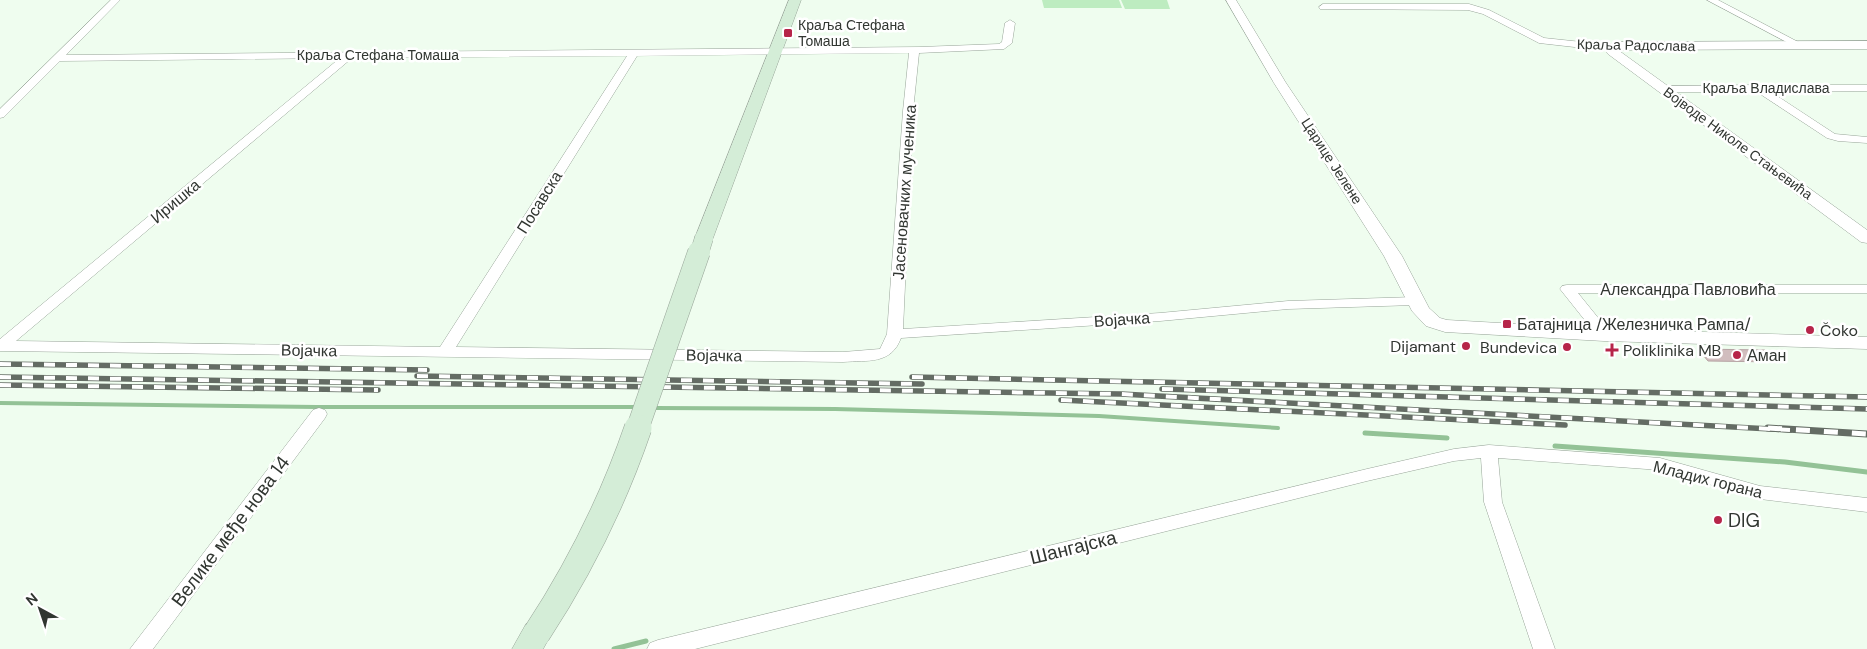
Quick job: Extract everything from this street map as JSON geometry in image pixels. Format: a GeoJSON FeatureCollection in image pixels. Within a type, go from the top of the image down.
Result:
{"type":"FeatureCollection","features":[{"type":"Feature","properties":{"kind":"main road"},"geometry":{"type":"LineString","coordinates":[[532,641],[563,593],[603,516],[633,442],[704,238],[796,0]]}},
{"type":"Feature","properties":{"kind":"street"},"geometry":{"type":"LineString","coordinates":[[0,115],[116,0]]}},
{"type":"Feature","properties":{"kind":"street","name":"Царице Јелене"},"geometry":{"type":"LineString","coordinates":[[1231,0],[1280,83],[1393,256],[1415,301],[1426,318],[1445,326],[1604,335]]}},
{"type":"Feature","properties":{"kind":"street"},"geometry":{"type":"LineString","coordinates":[[1711,0],[1799,45]]}},
{"type":"Feature","properties":{"kind":"street","name":"Краља Радослава"},"geometry":{"type":"LineString","coordinates":[[1323,7],[1469,7],[1486,12],[1542,41],[1610,48],[1618,46],[1867,45]]}},
{"type":"Feature","properties":{"kind":"street","name":"Краља Стефана Томаша"},"geometry":{"type":"LineString","coordinates":[[58,58],[914,50],[1005,46],[1010,23]]}},
{"type":"Feature","properties":{"kind":"street","name":"Војводе Николе Стањевића"},"geometry":{"type":"LineString","coordinates":[[1610,48],[1867,238]]}},
{"type":"Feature","properties":{"kind":"street","name":"Јасеновачких мученика"},"geometry":{"type":"LineString","coordinates":[[895,334],[914,50]]}},
{"type":"Feature","properties":{"kind":"street","name":"Посавска"},"geometry":{"type":"LineString","coordinates":[[446,352],[634,53]]}},
{"type":"Feature","properties":{"kind":"street","name":"Иришка"},"geometry":{"type":"LineString","coordinates":[[1,346],[350,56]]}},
{"type":"Feature","properties":{"kind":"street"},"geometry":{"type":"LineString","coordinates":[[1759,88],[1834,137],[1867,140]]}},
{"type":"Feature","properties":{"kind":"street","name":"Краља Владислава"},"geometry":{"type":"LineString","coordinates":[[1664,89],[1867,88]]}},
{"type":"Feature","properties":{"kind":"street","name":"Александра Павловића"},"geometry":{"type":"LineString","coordinates":[[1604,335],[1567,289],[1867,290]]}},
{"type":"Feature","properties":{"kind":"street","name":"Војачка"},"geometry":{"type":"LineString","coordinates":[[1,346],[857,356],[875,355],[884,352],[890,346],[895,334],[1160,317],[1288,305],[1415,301]]}},
{"type":"Feature","properties":{"kind":"street"},"geometry":{"type":"LineString","coordinates":[[1604,335],[1867,343]]}},
{"type":"Feature","properties":{"kind":"street","name":"Велике међе нова 14"},"geometry":{"type":"LineString","coordinates":[[141,649],[319,414]]}},
{"type":"Feature","properties":{"kind":"street"},"geometry":{"type":"LineString","coordinates":[[1489,451],[1493,502],[1544,649]]}},
{"type":"Feature","properties":{"kind":"street","name":"Младих горана"},"geometry":{"type":"LineString","coordinates":[[1489,451],[1660,464],[1679,468],[1743,489],[1768,494],[1867,505]]}},
{"type":"Feature","properties":{"kind":"street","name":"Шангајска"},"geometry":{"type":"LineString","coordinates":[[658,649],[1367,475],[1454,455],[1489,451]]}},
{"type":"Feature","properties":{"kind":"green space"},"geometry":{"type":"Polygon","coordinates":[[[1042,0],[1119,0],[1122,8],[1044,8],[1042,0]]]}},
{"type":"Feature","properties":{"kind":"green space"},"geometry":{"type":"Polygon","coordinates":[[[1121,0],[1167,0],[1170,9],[1125,9],[1121,0]]]}},
{"type":"Feature","properties":{"kind":"building","name":"Аман"},"geometry":{"type":"Polygon","coordinates":[[[1698,349],[1765,350],[1776,362],[1708,361],[1698,349]]]}},
{"type":"Feature","properties":{"kind":"waterway"},"geometry":{"type":"LineString","coordinates":[[0,403],[317,407],[637,407]]}},
{"type":"Feature","properties":{"kind":"waterway"},"geometry":{"type":"LineString","coordinates":[[654,408],[835,409],[1099,416],[1278,428]]}},
{"type":"Feature","properties":{"kind":"waterway"},"geometry":{"type":"LineString","coordinates":[[1365,433],[1447,438]]}},
{"type":"Feature","properties":{"kind":"waterway"},"geometry":{"type":"LineString","coordinates":[[1555,446],[1785,462],[1867,472]]}},
{"type":"Feature","properties":{"kind":"waterway"},"geometry":{"type":"LineString","coordinates":[[614,649],[646,641]]}},
{"type":"Feature","properties":{"kind":"railway"},"geometry":{"type":"LineString","coordinates":[[0,364],[427,370]]}},
{"type":"Feature","properties":{"kind":"railway"},"geometry":{"type":"LineString","coordinates":[[417,376],[922,384]]}},
{"type":"Feature","properties":{"kind":"railway"},"geometry":{"type":"LineString","coordinates":[[0,377],[1121,394],[1790,430]]}},
{"type":"Feature","properties":{"kind":"railway"},"geometry":{"type":"LineString","coordinates":[[912,377],[1867,397]]}},
{"type":"Feature","properties":{"kind":"railway"},"geometry":{"type":"LineString","coordinates":[[0,385],[378,390]]}},
{"type":"Feature","properties":{"kind":"railway"},"geometry":{"type":"LineString","coordinates":[[1162,389],[1867,409]]}},
{"type":"Feature","properties":{"kind":"railway"},"geometry":{"type":"LineString","coordinates":[[1061,400],[1565,425]]}},
{"type":"Feature","properties":{"kind":"railway"},"geometry":{"type":"LineString","coordinates":[[1768,428],[1867,434]]}},
{"type":"Feature","properties":{"kind":"place","name":"Краља Стефана Томаша"},"geometry":{"type":"Point","coordinates":[788,33]}},
{"type":"Feature","properties":{"kind":"place","name":"Батајница /Железничка Рампа/"},"geometry":{"type":"Point","coordinates":[1507,324]}},
{"type":"Feature","properties":{"kind":"place","name":"Čoko"},"geometry":{"type":"Point","coordinates":[1810,330]}},
{"type":"Feature","properties":{"kind":"place","name":"Dijamant"},"geometry":{"type":"Point","coordinates":[1466,346]}},
{"type":"Feature","properties":{"kind":"place","name":"Bundevica"},"geometry":{"type":"Point","coordinates":[1567,347]}},
{"type":"Feature","properties":{"kind":"place","name":"Poliklinika MB"},"geometry":{"type":"Point","coordinates":[1612,350]}},
{"type":"Feature","properties":{"kind":"place","name":"Аман"},"geometry":{"type":"Point","coordinates":[1737,355]}},
{"type":"Feature","properties":{"kind":"place","name":"DIG"},"geometry":{"type":"Point","coordinates":[1718,520]}}]}
